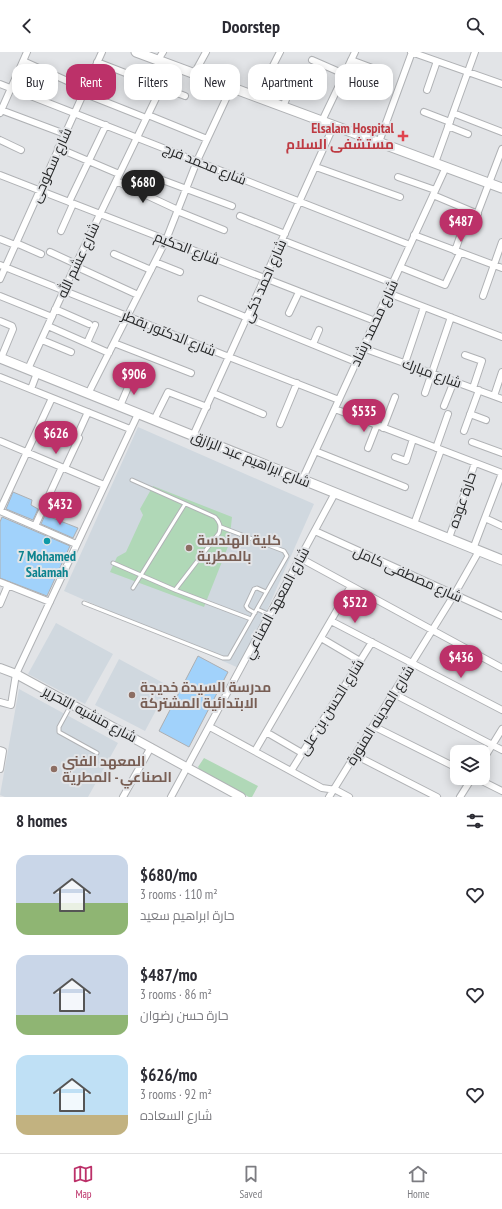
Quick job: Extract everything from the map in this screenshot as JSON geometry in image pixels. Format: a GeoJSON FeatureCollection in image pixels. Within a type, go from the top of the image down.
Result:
{"type":"FeatureCollection","features":[{"type":"Feature","properties":{"kind":"main road"},"geometry":{"type":"LineString","coordinates":[[136,52],[161,56],[171,64]]}},
{"type":"Feature","properties":{"kind":"main road"},"geometry":{"type":"LineString","coordinates":[[265,100],[502,188]]}},
{"type":"Feature","properties":{"kind":"main road","name":"شارع ابراهيم عبد الرازق"},"geometry":{"type":"LineString","coordinates":[[0,358],[502,560]]}},
{"type":"Feature","properties":{"kind":"street"},"geometry":{"type":"LineString","coordinates":[[27,52],[1,112],[64,134]]}},
{"type":"Feature","properties":{"kind":"street","name":"شارع سطوحى"},"geometry":{"type":"LineString","coordinates":[[97,62],[102,52]]}},
{"type":"Feature","properties":{"kind":"street"},"geometry":{"type":"LineString","coordinates":[[199,64],[206,52]]}},
{"type":"Feature","properties":{"kind":"street"},"geometry":{"type":"LineString","coordinates":[[274,64],[280,52]]}},
{"type":"Feature","properties":{"kind":"street"},"geometry":{"type":"LineString","coordinates":[[349,64],[355,52]]}},
{"type":"Feature","properties":{"kind":"street"},"geometry":{"type":"LineString","coordinates":[[379,142],[411,52],[502,84]]}},
{"type":"Feature","properties":{"kind":"street"},"geometry":{"type":"LineString","coordinates":[[435,163],[475,52]]}},
{"type":"Feature","properties":{"kind":"street"},"geometry":{"type":"LineString","coordinates":[[312,60],[335,70]]}},
{"type":"Feature","properties":{"kind":"street"},"geometry":{"type":"LineString","coordinates":[[351,60],[362,64]]}},
{"type":"Feature","properties":{"kind":"street"},"geometry":{"type":"LineString","coordinates":[[23,61],[66,82]]}},
{"type":"Feature","properties":{"kind":"street"},"geometry":{"type":"LineString","coordinates":[[427,90],[437,61]]}},
{"type":"Feature","properties":{"kind":"street"},"geometry":{"type":"LineString","coordinates":[[97,62],[124,72]]}},
{"type":"Feature","properties":{"kind":"street","name":"شارع محمد فرج"},"geometry":{"type":"LineString","coordinates":[[0,84],[410,245]]}},
{"type":"Feature","properties":{"kind":"street"},"geometry":{"type":"LineString","coordinates":[[322,121],[335,93]]}},
{"type":"Feature","properties":{"kind":"street","name":"شارع سطوحى"},"geometry":{"type":"LineString","coordinates":[[0,279],[3,266],[16,244],[80,100]]}},
{"type":"Feature","properties":{"kind":"street"},"geometry":{"type":"LineString","coordinates":[[106,100],[207,139]]}},
{"type":"Feature","properties":{"kind":"street","name":"شارع عشم الله"},"geometry":{"type":"LineString","coordinates":[[31,389],[32,371],[42,340],[55,309],[155,100]]}},
{"type":"Feature","properties":{"kind":"street"},"geometry":{"type":"LineString","coordinates":[[88,394],[166,240],[197,161],[225,100]]}},
{"type":"Feature","properties":{"kind":"street"},"geometry":{"type":"LineString","coordinates":[[283,107],[286,100]]}},
{"type":"Feature","properties":{"kind":"street"},"geometry":{"type":"LineString","coordinates":[[424,112],[468,134]]}},
{"type":"Feature","properties":{"kind":"street"},"geometry":{"type":"LineString","coordinates":[[453,113],[502,132]]}},
{"type":"Feature","properties":{"kind":"street"},"geometry":{"type":"LineString","coordinates":[[61,231],[71,203],[106,125]]}},
{"type":"Feature","properties":{"kind":"street","name":"شارع احمد ذكى"},"geometry":{"type":"LineString","coordinates":[[193,436],[334,125]]}},
{"type":"Feature","properties":{"kind":"street"},"geometry":{"type":"LineString","coordinates":[[0,140],[21,150]]}},
{"type":"Feature","properties":{"kind":"street"},"geometry":{"type":"LineString","coordinates":[[58,148],[119,174]]}},
{"type":"Feature","properties":{"kind":"street"},"geometry":{"type":"LineString","coordinates":[[473,225],[502,149]]}},
{"type":"Feature","properties":{"kind":"street"},"geometry":{"type":"LineString","coordinates":[[316,167],[400,197]]}},
{"type":"Feature","properties":{"kind":"street","name":"شارع محمد رشاد"},"geometry":{"type":"LineString","coordinates":[[302,480],[446,167]]}},
{"type":"Feature","properties":{"kind":"street","name":"شارع الحكيم"},"geometry":{"type":"LineString","coordinates":[[0,175],[375,321]]}},
{"type":"Feature","properties":{"kind":"street"},"geometry":{"type":"LineString","coordinates":[[157,178],[232,206]]}},
{"type":"Feature","properties":{"kind":"street"},"geometry":{"type":"LineString","coordinates":[[398,178],[478,214]]}},
{"type":"Feature","properties":{"kind":"street"},"geometry":{"type":"LineString","coordinates":[[116,181],[224,230]]}},
{"type":"Feature","properties":{"kind":"street"},"geometry":{"type":"LineString","coordinates":[[240,216],[285,234]]}},
{"type":"Feature","properties":{"kind":"street"},"geometry":{"type":"LineString","coordinates":[[400,267],[445,285],[458,252],[464,225]]}},
{"type":"Feature","properties":{"kind":"street"},"geometry":{"type":"LineString","coordinates":[[414,235],[502,268]]}},
{"type":"Feature","properties":{"kind":"street"},"geometry":{"type":"LineString","coordinates":[[0,239],[41,254]]}},
{"type":"Feature","properties":{"kind":"street"},"geometry":{"type":"LineString","coordinates":[[282,240],[392,283]]}},
{"type":"Feature","properties":{"kind":"street"},"geometry":{"type":"LineString","coordinates":[[483,296],[502,242]]}},
{"type":"Feature","properties":{"kind":"street"},"geometry":{"type":"LineString","coordinates":[[50,252],[138,294]]}},
{"type":"Feature","properties":{"kind":"street"},"geometry":{"type":"LineString","coordinates":[[114,254],[151,270]]}},
{"type":"Feature","properties":{"kind":"street"},"geometry":{"type":"LineString","coordinates":[[155,262],[180,272]]}},
{"type":"Feature","properties":{"kind":"street","name":"شارع الدكتور بقطر"},"geometry":{"type":"LineString","coordinates":[[3,266],[339,400]]}},
{"type":"Feature","properties":{"kind":"street"},"geometry":{"type":"LineString","coordinates":[[289,313],[299,292]]}},
{"type":"Feature","properties":{"kind":"street"},"geometry":{"type":"LineString","coordinates":[[388,293],[502,337]]}},
{"type":"Feature","properties":{"kind":"street"},"geometry":{"type":"LineString","coordinates":[[0,296],[52,318]]}},
{"type":"Feature","properties":{"kind":"street"},"geometry":{"type":"LineString","coordinates":[[201,299],[356,362]]}},
{"type":"Feature","properties":{"kind":"street"},"geometry":{"type":"LineString","coordinates":[[404,363],[424,307]]}},
{"type":"Feature","properties":{"kind":"street"},"geometry":{"type":"LineString","coordinates":[[55,309],[92,325],[87,343]]}},
{"type":"Feature","properties":{"kind":"street"},"geometry":{"type":"LineString","coordinates":[[425,393],[451,318]]}},
{"type":"Feature","properties":{"kind":"street"},"geometry":{"type":"LineString","coordinates":[[0,321],[12,326],[13,329],[0,358]]}},
{"type":"Feature","properties":{"kind":"street"},"geometry":{"type":"LineString","coordinates":[[48,326],[109,353]]}},
{"type":"Feature","properties":{"kind":"street"},"geometry":{"type":"LineString","coordinates":[[313,344],[319,330]]}},
{"type":"Feature","properties":{"kind":"street"},"geometry":{"type":"LineString","coordinates":[[42,340],[71,352]]}},
{"type":"Feature","properties":{"kind":"street"},"geometry":{"type":"LineString","coordinates":[[114,343],[190,373]]}},
{"type":"Feature","properties":{"kind":"street","name":"شارع مبارك"},"geometry":{"type":"LineString","coordinates":[[363,348],[502,399]]}},
{"type":"Feature","properties":{"kind":"street"},"geometry":{"type":"LineString","coordinates":[[464,431],[470,414],[482,361],[465,355]]}},
{"type":"Feature","properties":{"kind":"street"},"geometry":{"type":"LineString","coordinates":[[494,396],[502,372]]}},
{"type":"Feature","properties":{"kind":"street"},"geometry":{"type":"LineString","coordinates":[[0,377],[130,429]]}},
{"type":"Feature","properties":{"kind":"street"},"geometry":{"type":"LineString","coordinates":[[120,406],[132,378]]}},
{"type":"Feature","properties":{"kind":"street"},"geometry":{"type":"LineString","coordinates":[[444,406],[454,381]]}},
{"type":"Feature","properties":{"kind":"street"},"geometry":{"type":"LineString","coordinates":[[280,424],[297,383]]}},
{"type":"Feature","properties":{"kind":"street"},"geometry":{"type":"LineString","coordinates":[[154,420],[168,392],[207,407]]}},
{"type":"Feature","properties":{"kind":"street"},"geometry":{"type":"LineString","coordinates":[[213,393],[263,414]]}},
{"type":"Feature","properties":{"kind":"street"},"geometry":{"type":"LineString","coordinates":[[383,428],[395,397]]}},
{"type":"Feature","properties":{"kind":"street"},"geometry":{"type":"LineString","coordinates":[[52,398],[0,511],[76,544]]}},
{"type":"Feature","properties":{"kind":"street"},"geometry":{"type":"LineString","coordinates":[[335,409],[502,473]]}},
{"type":"Feature","properties":{"kind":"street"},"geometry":{"type":"LineString","coordinates":[[34,526],[78,436],[88,412]]}},
{"type":"Feature","properties":{"kind":"street"},"geometry":{"type":"LineString","coordinates":[[0,702],[11,705],[16,674],[138,414]]}},
{"type":"Feature","properties":{"kind":"street"},"geometry":{"type":"LineString","coordinates":[[414,524],[439,449],[448,414]]}},
{"type":"Feature","properties":{"kind":"street"},"geometry":{"type":"LineString","coordinates":[[470,414],[486,420]]}},
{"type":"Feature","properties":{"kind":"street"},"geometry":{"type":"LineString","coordinates":[[368,448],[377,425]]}},
{"type":"Feature","properties":{"kind":"street"},"geometry":{"type":"LineString","coordinates":[[395,457],[406,461],[414,439]]}},
{"type":"Feature","properties":{"kind":"street"},"geometry":{"type":"LineString","coordinates":[[0,441],[104,484]]}},
{"type":"Feature","properties":{"kind":"street"},"geometry":{"type":"LineString","coordinates":[[472,442],[502,453]]}},
{"type":"Feature","properties":{"kind":"street"},"geometry":{"type":"LineString","coordinates":[[315,451],[405,487]]}},
{"type":"Feature","properties":{"kind":"street","name":"حارة عوده"},"geometry":{"type":"LineString","coordinates":[[448,538],[475,463]]}},
{"type":"Feature","properties":{"kind":"street","name":"شارع المدينه المنورة"},"geometry":{"type":"LineString","coordinates":[[329,797],[454,595],[476,550],[485,518],[502,473]]}},
{"type":"Feature","properties":{"kind":"street"},"geometry":{"type":"LineString","coordinates":[[0,492],[7,495]]}},
{"type":"Feature","properties":{"kind":"street","name":"شارع المعهد الصناعي"},"geometry":{"type":"LineString","coordinates":[[171,797],[335,493]]}},
{"type":"Feature","properties":{"kind":"street"},"geometry":{"type":"LineString","coordinates":[[485,518],[502,526]]}},
{"type":"Feature","properties":{"kind":"street","name":"شارع مصطفى كامل"},"geometry":{"type":"LineString","coordinates":[[315,531],[502,616]]}},
{"type":"Feature","properties":{"kind":"street"},"geometry":{"type":"LineString","coordinates":[[300,558],[502,668]]}},
{"type":"Feature","properties":{"kind":"street"},"geometry":{"type":"LineString","coordinates":[[0,582],[50,602]]}},
{"type":"Feature","properties":{"kind":"street"},"geometry":{"type":"LineString","coordinates":[[0,604],[8,585]]}},
{"type":"Feature","properties":{"kind":"street"},"geometry":{"type":"LineString","coordinates":[[255,751],[351,586]]}},
{"type":"Feature","properties":{"kind":"street"},"geometry":{"type":"LineString","coordinates":[[331,621],[502,710]]}},
{"type":"Feature","properties":{"kind":"street"},"geometry":{"type":"LineString","coordinates":[[321,638],[360,660]]}},
{"type":"Feature","properties":{"kind":"street","name":"شارع الحسن بن على"},"geometry":{"type":"LineString","coordinates":[[291,771],[372,642]]}},
{"type":"Feature","properties":{"kind":"street","name":"شارع منشيه التحرير"},"geometry":{"type":"LineString","coordinates":[[0,668],[16,674],[151,746],[241,797]]}},
{"type":"Feature","properties":{"kind":"street"},"geometry":{"type":"LineString","coordinates":[[394,694],[502,750]]}},
{"type":"Feature","properties":{"kind":"street"},"geometry":{"type":"LineString","coordinates":[[373,726],[450,764]]}},
{"type":"Feature","properties":{"kind":"street"},"geometry":{"type":"LineString","coordinates":[[210,727],[322,788],[334,790],[349,797]]}},
{"type":"Feature","properties":{"kind":"street"},"geometry":{"type":"LineString","coordinates":[[490,748],[502,729]]}},
{"type":"Feature","properties":{"kind":"street"},"geometry":{"type":"LineString","coordinates":[[266,732],[302,753]]}},
{"type":"Feature","properties":{"kind":"street"},"geometry":{"type":"LineString","coordinates":[[123,797],[151,746]]}},
{"type":"Feature","properties":{"kind":"street"},"geometry":{"type":"LineString","coordinates":[[0,769],[1,751]]}},
{"type":"Feature","properties":{"kind":"street"},"geometry":{"type":"LineString","coordinates":[[355,755],[437,797]]}},
{"type":"Feature","properties":{"kind":"street"},"geometry":{"type":"LineString","coordinates":[[460,797],[468,785]]}},
{"type":"Feature","properties":{"kind":"street"},"geometry":{"type":"LineString","coordinates":[[490,785],[502,791]]}},
{"type":"Feature","properties":{"kind":"lane"},"geometry":{"type":"LineString","coordinates":[[132,480],[215,517],[219,521],[221,527],[219,533],[175,590]]}},
{"type":"Feature","properties":{"kind":"lane"},"geometry":{"type":"LineString","coordinates":[[133,588],[185,504]]}},
{"type":"Feature","properties":{"kind":"lane"},"geometry":{"type":"LineString","coordinates":[[84,603],[226,659],[232,656],[285,558],[286,553],[221,527]]}},
{"type":"Feature","properties":{"kind":"lane"},"geometry":{"type":"LineString","coordinates":[[113,563],[175,590],[251,619]]}},
{"type":"Feature","properties":{"kind":"lane"},"geometry":{"type":"LineString","coordinates":[[255,613],[246,606],[254,589],[257,588],[266,592]]}},
{"type":"Feature","properties":{"kind":"lane"},"geometry":{"type":"LineString","coordinates":[[257,609],[270,615]]}},
{"type":"Feature","properties":{"kind":"lane"},"geometry":{"type":"LineString","coordinates":[[71,704],[59,727],[59,732],[97,753]]}},
{"type":"Feature","properties":{"kind":"shaded area","name":"كلية الهندسة بالمطرية"},"geometry":{"type":"Polygon","coordinates":[[[138,427],[314,504],[241,669],[64,591],[138,427]]]}},
{"type":"Feature","properties":{"kind":"shaded area"},"geometry":{"type":"Polygon","coordinates":[[[56,623],[113,654],[85,704],[28,674],[56,623]]]}},
{"type":"Feature","properties":{"kind":"shaded area","name":"مدرسة السيدة خديجة الابتدائية المشتركة"},"geometry":{"type":"Polygon","coordinates":[[[119,659],[169,686],[145,731],[95,705],[119,659]]]}},
{"type":"Feature","properties":{"kind":"shaded area","name":"المعهد الفني الصناعي - المطرية"},"geometry":{"type":"Polygon","coordinates":[[[19,689],[118,743],[88,797],[5,797],[0,795],[19,689]]]}},
{"type":"Feature","properties":{"kind":"green space"},"geometry":{"type":"Polygon","coordinates":[[[153,486],[232,517],[229,544],[204,607],[110,572],[117,557],[126,552],[143,515],[140,509],[153,486]]]}},
{"type":"Feature","properties":{"kind":"green space"},"geometry":{"type":"Polygon","coordinates":[[[204,758],[258,786],[252,797],[249,797],[200,770],[198,767],[204,758]]]}},
{"type":"Feature","properties":{"kind":"building"},"geometry":{"type":"Polygon","coordinates":[[[13,492],[32,500],[31,505],[38,509],[33,520],[6,509],[13,492]]]}},
{"type":"Feature","properties":{"kind":"building"},"geometry":{"type":"Polygon","coordinates":[[[45,515],[78,528],[73,538],[41,524],[45,515]]]}},
{"type":"Feature","properties":{"kind":"building"},"geometry":{"type":"Polygon","coordinates":[[[2,517],[70,546],[47,596],[0,578],[0,522],[2,517]]]}},
{"type":"Feature","properties":{"kind":"building"},"geometry":{"type":"Polygon","coordinates":[[[198,656],[228,672],[189,747],[159,731],[198,656]]]}},
{"type":"Feature","properties":{"kind":"place","name":"Elsalam Hospital مستشفى السلام"},"geometry":{"type":"Point","coordinates":[403,136]}},
{"type":"Feature","properties":{"kind":"place","name":"7 Mohamed Salamah"},"geometry":{"type":"Point","coordinates":[47,541]}},
{"type":"Feature","properties":{"kind":"place","name":"كلية الهندسة بالمطرية"},"geometry":{"type":"Point","coordinates":[189,548]}},
{"type":"Feature","properties":{"kind":"place","name":"مدرسة السيدة خديجة الابتدائية المشتركة"},"geometry":{"type":"Point","coordinates":[132,695]}},
{"type":"Feature","properties":{"kind":"place","name":"المعهد الفني الصناعي - المطرية"},"geometry":{"type":"Point","coordinates":[54,769]}}]}
